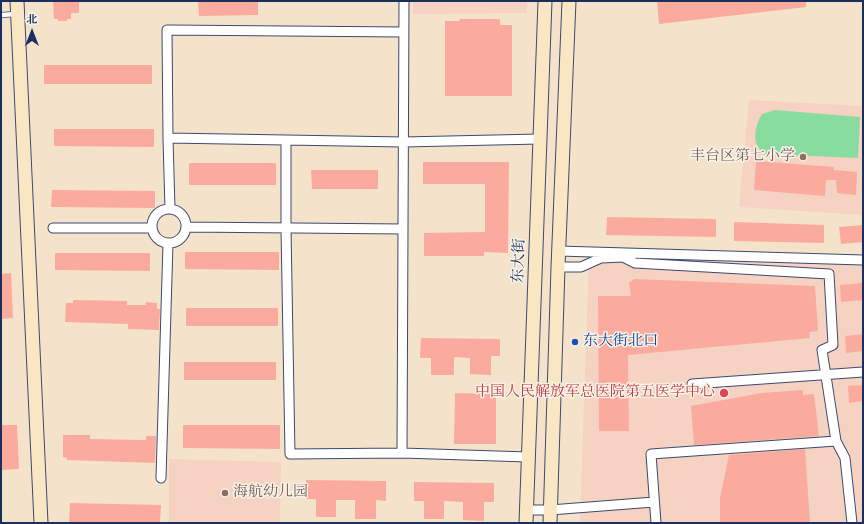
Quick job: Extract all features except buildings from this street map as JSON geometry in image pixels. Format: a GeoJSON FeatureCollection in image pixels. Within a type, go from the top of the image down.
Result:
{"type":"FeatureCollection","features":[{"type":"Feature","properties":{"kind":"main road","name":"东大街"},"geometry":{"type":"LineString","coordinates":[[526,517],[545,1]]}},
{"type":"Feature","properties":{"kind":"main road"},"geometry":{"type":"LineString","coordinates":[[550,516],[569,1]]}},
{"type":"Feature","properties":{"kind":"main road"},"geometry":{"type":"LineString","coordinates":[[17,7],[41,523]]}},
{"type":"Feature","properties":{"kind":"street"},"geometry":{"type":"LineString","coordinates":[[402,454],[404,1]]}},
{"type":"Feature","properties":{"kind":"street"},"geometry":{"type":"LineString","coordinates":[[170,209],[167,30],[404,32]]}},
{"type":"Feature","properties":{"kind":"street"},"geometry":{"type":"LineString","coordinates":[[168,138],[403,142],[540,138]]}},
{"type":"Feature","properties":{"kind":"street"},"geometry":{"type":"LineString","coordinates":[[286,140],[290,454],[402,454],[528,457]]}},
{"type":"Feature","properties":{"kind":"street"},"geometry":{"type":"LineString","coordinates":[[164,209],[170,209],[180,212],[184,216],[186,227],[185,232],[178,241],[168,243],[162,242],[157,238],[152,228],[152,222],[159,212],[164,209]]}},
{"type":"Feature","properties":{"kind":"street"},"geometry":{"type":"LineString","coordinates":[[186,227],[403,229]]}},
{"type":"Feature","properties":{"kind":"street"},"geometry":{"type":"LineString","coordinates":[[53,228],[152,228]]}},
{"type":"Feature","properties":{"kind":"street"},"geometry":{"type":"LineString","coordinates":[[162,478],[168,243]]}},
{"type":"Feature","properties":{"kind":"street"},"geometry":{"type":"LineString","coordinates":[[559,250],[863,260]]}},
{"type":"Feature","properties":{"kind":"street"},"geometry":{"type":"LineString","coordinates":[[558,267],[581,266],[601,258],[623,258],[635,263],[829,274],[833,345],[822,350],[836,441],[844,458],[852,523]]}},
{"type":"Feature","properties":{"kind":"street"},"geometry":{"type":"LineString","coordinates":[[692,384],[863,372]]}},
{"type":"Feature","properties":{"kind":"street"},"geometry":{"type":"LineString","coordinates":[[656,523],[651,454],[836,441]]}},
{"type":"Feature","properties":{"kind":"street"},"geometry":{"type":"LineString","coordinates":[[526,517],[550,516],[654,502]]}},
{"type":"Feature","properties":{"kind":"lane"},"geometry":{"type":"LineString","coordinates":[[1,14],[17,7]]}},
{"type":"Feature","properties":{"kind":"shaded area"},"geometry":{"type":"Polygon","coordinates":[[[413,1],[527,1],[527,13],[413,14],[413,1]]]}},
{"type":"Feature","properties":{"kind":"shaded area","name":"丰台区第七小学"},"geometry":{"type":"Polygon","coordinates":[[[749,100],[863,106],[863,215],[739,207],[749,100]]]}},
{"type":"Feature","properties":{"kind":"shaded area","name":"中国人民解放军总医院第五医学中心"},"geometry":{"type":"Polygon","coordinates":[[[589,254],[863,263],[863,523],[580,523],[589,254]]]}},
{"type":"Feature","properties":{"kind":"shaded area","name":"海航幼儿园"},"geometry":{"type":"Polygon","coordinates":[[[169,459],[281,462],[280,523],[169,523],[169,459]]]}},
{"type":"Feature","properties":{"kind":"green space"},"geometry":{"type":"Polygon","coordinates":[[[775,110],[860,117],[858,158],[766,154],[758,147],[755,134],[758,121],[762,114],[775,110]]]}},
{"type":"Feature","properties":{"kind":"place","name":"丰台区第七小学"},"geometry":{"type":"Point","coordinates":[803,157]}},
{"type":"Feature","properties":{"kind":"place","name":"东大街北口"},"geometry":{"type":"Point","coordinates":[575,342]}},
{"type":"Feature","properties":{"kind":"place","name":"中国人民解放军总医院第五医学中心"},"geometry":{"type":"Point","coordinates":[724,393]}},
{"type":"Feature","properties":{"kind":"place","name":"海航幼儿园"},"geometry":{"type":"Point","coordinates":[225,493]}}]}
